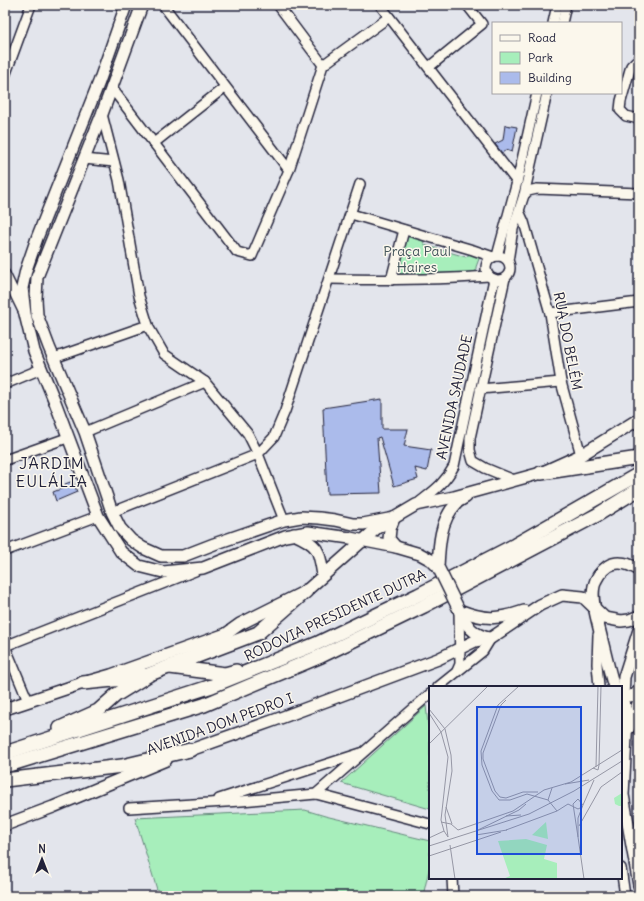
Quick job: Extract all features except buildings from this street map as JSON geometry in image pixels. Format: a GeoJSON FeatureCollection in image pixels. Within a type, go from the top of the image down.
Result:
{"type":"FeatureCollection","features":[{"type":"Feature","properties":{"kind":"highway"},"geometry":{"type":"LineString","coordinates":[[542,473],[639,458]]}},
{"type":"Feature","properties":{"kind":"highway","name":"RODOVIA PRESIDENTE DUTRA"},"geometry":{"type":"LineString","coordinates":[[5,753],[212,686],[316,644],[418,595],[515,545],[639,474]]}},
{"type":"Feature","properties":{"kind":"highway","name":"RODOVIA PRESIDENTE DUTRA"},"geometry":{"type":"LineString","coordinates":[[5,766],[204,705],[321,656],[424,606],[597,515],[639,489]]}},
{"type":"Feature","properties":{"kind":"highway"},"geometry":{"type":"LineString","coordinates":[[83,683],[124,679],[150,674],[258,633],[306,591]]}},
{"type":"Feature","properties":{"kind":"highway"},"geometry":{"type":"LineString","coordinates":[[168,667],[225,674],[274,662]]}},
{"type":"Feature","properties":{"kind":"highway"},"geometry":{"type":"LineString","coordinates":[[5,753],[98,711],[116,695],[150,674]]}},
{"type":"Feature","properties":{"kind":"highway"},"geometry":{"type":"LineString","coordinates":[[5,780],[122,766],[190,750]]}},
{"type":"Feature","properties":{"kind":"main road"},"geometry":{"type":"LineString","coordinates":[[126,5],[37,238],[26,270],[22,288],[25,314],[34,351],[98,516],[121,552],[139,566],[163,572],[203,568],[285,536],[308,532],[396,547],[420,554],[431,560],[438,567],[469,628],[479,635],[491,638],[540,605]]}},
{"type":"Feature","properties":{"kind":"main road"},"geometry":{"type":"LineString","coordinates":[[142,5],[102,114],[37,277],[37,315],[85,432],[112,512],[120,528],[132,540],[143,548],[161,556],[183,556],[221,541],[284,520],[301,517],[335,520],[353,524],[364,524],[394,518]]}},
{"type":"Feature","properties":{"kind":"main road"},"geometry":{"type":"LineString","coordinates":[[108,54],[122,60]]}},
{"type":"Feature","properties":{"kind":"main road"},"geometry":{"type":"LineString","coordinates":[[5,709],[111,675],[226,634],[240,624],[306,591],[377,528],[416,505],[454,497],[542,473],[581,455],[639,420]]}},
{"type":"Feature","properties":{"kind":"main road"},"geometry":{"type":"LineString","coordinates":[[83,476],[98,470]]}},
{"type":"Feature","properties":{"kind":"main road"},"geometry":{"type":"LineString","coordinates":[[438,567],[439,545],[448,514],[456,503],[478,490]]}},
{"type":"Feature","properties":{"kind":"main road"},"geometry":{"type":"LineString","coordinates":[[394,518],[390,529],[389,539],[396,547]]}},
{"type":"Feature","properties":{"kind":"main road"},"geometry":{"type":"LineString","coordinates":[[294,534],[314,545],[319,554],[323,575]]}},
{"type":"Feature","properties":{"kind":"main road"},"geometry":{"type":"LineString","coordinates":[[221,541],[228,558]]}},
{"type":"Feature","properties":{"kind":"main road"},"geometry":{"type":"LineString","coordinates":[[614,686],[595,610],[594,586],[598,574],[612,564],[623,563],[632,565],[639,570]]}},
{"type":"Feature","properties":{"kind":"main road"},"geometry":{"type":"LineString","coordinates":[[459,610],[486,618],[509,616],[562,595],[583,597],[605,618],[621,621],[639,616]]}},
{"type":"Feature","properties":{"kind":"main road"},"geometry":{"type":"LineString","coordinates":[[623,795],[627,718],[622,696],[624,677],[639,630]]}},
{"type":"Feature","properties":{"kind":"main road","name":"AVENIDA DOM PEDRO I"},"geometry":{"type":"LineString","coordinates":[[5,825],[53,807],[190,750],[275,720],[447,655],[475,641],[491,638]]}},
{"type":"Feature","properties":{"kind":"main road"},"geometry":{"type":"LineString","coordinates":[[607,663],[613,669],[622,668],[629,658]]}},
{"type":"Feature","properties":{"kind":"main road"},"geometry":{"type":"LineString","coordinates":[[607,663],[610,686]]}},
{"type":"Feature","properties":{"kind":"main road"},"geometry":{"type":"LineString","coordinates":[[622,696],[635,695],[639,690]]}},
{"type":"Feature","properties":{"kind":"main road"},"geometry":{"type":"LineString","coordinates":[[627,736],[639,701]]}},
{"type":"Feature","properties":{"kind":"main road"},"geometry":{"type":"LineString","coordinates":[[622,786],[639,884]]}},
{"type":"Feature","properties":{"kind":"street"},"geometry":{"type":"LineString","coordinates":[[5,76],[31,5]]}},
{"type":"Feature","properties":{"kind":"street"},"geometry":{"type":"LineString","coordinates":[[163,5],[289,170]]}},
{"type":"Feature","properties":{"kind":"street"},"geometry":{"type":"LineString","coordinates":[[278,5],[323,65]]}},
{"type":"Feature","properties":{"kind":"street"},"geometry":{"type":"LineString","coordinates":[[380,5],[517,182]]}},
{"type":"Feature","properties":{"kind":"street"},"geometry":{"type":"LineString","coordinates":[[429,67],[482,24],[467,5]]}},
{"type":"Feature","properties":{"kind":"street"},"geometry":{"type":"LineString","coordinates":[[553,22],[557,5]]}},
{"type":"Feature","properties":{"kind":"street"},"geometry":{"type":"LineString","coordinates":[[562,22],[566,5]]}},
{"type":"Feature","properties":{"kind":"street"},"geometry":{"type":"LineString","coordinates":[[111,87],[237,252],[252,256],[289,170],[323,65],[389,17]]}},
{"type":"Feature","properties":{"kind":"street"},"geometry":{"type":"LineString","coordinates":[[639,58],[631,66],[621,101],[620,110],[626,116],[639,119]]}},
{"type":"Feature","properties":{"kind":"street"},"geometry":{"type":"LineString","coordinates":[[154,143],[225,87]]}},
{"type":"Feature","properties":{"kind":"street","name":"AVENIDA SAUDADE"},"geometry":{"type":"LineString","coordinates":[[416,505],[442,484],[454,466],[492,277],[486,269],[488,262],[495,256],[517,182],[538,94]]}},
{"type":"Feature","properties":{"kind":"street","name":"AVENIDA SAUDADE"},"geometry":{"type":"LineString","coordinates":[[514,480],[485,468],[473,461],[470,450],[470,438],[504,278],[508,276],[510,268],[508,261],[513,230],[524,195],[547,94]]}},
{"type":"Feature","properties":{"kind":"street"},"geometry":{"type":"LineString","coordinates":[[102,114],[119,180],[139,296],[148,325],[164,354],[205,382],[248,434],[258,454],[284,520]]}},
{"type":"Feature","properties":{"kind":"street"},"geometry":{"type":"LineString","coordinates":[[84,159],[114,162]]}},
{"type":"Feature","properties":{"kind":"street"},"geometry":{"type":"LineString","coordinates":[[112,512],[258,454],[274,437],[285,411],[360,184]]}},
{"type":"Feature","properties":{"kind":"street"},"geometry":{"type":"LineString","coordinates":[[524,195],[528,191],[537,189],[639,194]]}},
{"type":"Feature","properties":{"kind":"street","name":"RUA DO BELÉM"},"geometry":{"type":"LineString","coordinates":[[519,211],[524,222],[550,313],[561,382],[581,455]]}},
{"type":"Feature","properties":{"kind":"street"},"geometry":{"type":"LineString","coordinates":[[351,214],[505,258],[508,261]]}},
{"type":"Feature","properties":{"kind":"street"},"geometry":{"type":"LineString","coordinates":[[391,280],[404,230]]}},
{"type":"Feature","properties":{"kind":"street"},"geometry":{"type":"LineString","coordinates":[[5,274],[25,314]]}},
{"type":"Feature","properties":{"kind":"street"},"geometry":{"type":"LineString","coordinates":[[329,280],[492,277],[501,280],[504,278]]}},
{"type":"Feature","properties":{"kind":"street"},"geometry":{"type":"LineString","coordinates":[[550,313],[639,302]]}},
{"type":"Feature","properties":{"kind":"street"},"geometry":{"type":"LineString","coordinates":[[54,358],[148,325]]}},
{"type":"Feature","properties":{"kind":"street"},"geometry":{"type":"LineString","coordinates":[[5,384],[41,369]]}},
{"type":"Feature","properties":{"kind":"street"},"geometry":{"type":"LineString","coordinates":[[85,432],[205,382]]}},
{"type":"Feature","properties":{"kind":"street"},"geometry":{"type":"LineString","coordinates":[[480,389],[561,382]]}},
{"type":"Feature","properties":{"kind":"street"},"geometry":{"type":"LineString","coordinates":[[5,460],[67,438]]}},
{"type":"Feature","properties":{"kind":"street"},"geometry":{"type":"LineString","coordinates":[[5,551],[98,516]]}},
{"type":"Feature","properties":{"kind":"street"},"geometry":{"type":"LineString","coordinates":[[28,701],[5,646],[203,568]]}},
{"type":"Feature","properties":{"kind":"street"},"geometry":{"type":"LineString","coordinates":[[457,671],[460,664],[459,610]]}},
{"type":"Feature","properties":{"kind":"street"},"geometry":{"type":"LineString","coordinates":[[599,626],[597,664],[599,686]]}},
{"type":"Feature","properties":{"kind":"street"},"geometry":{"type":"LineString","coordinates":[[439,686],[483,651],[491,638]]}},
{"type":"Feature","properties":{"kind":"street"},"geometry":{"type":"LineString","coordinates":[[316,794],[429,695]]}},
{"type":"Feature","properties":{"kind":"street"},"geometry":{"type":"LineString","coordinates":[[206,803],[364,752]]}},
{"type":"Feature","properties":{"kind":"street"},"geometry":{"type":"LineString","coordinates":[[129,808],[316,794],[429,824]]}},
{"type":"Feature","properties":{"kind":"street"},"geometry":{"type":"LineString","coordinates":[[622,875],[625,896]]}},
{"type":"Feature","properties":{"kind":"street"},"geometry":{"type":"LineString","coordinates":[[452,879],[453,896]]}},
{"type":"Feature","properties":{"kind":"green space","name":"Praça Paul Haires"},"geometry":{"type":"Polygon","coordinates":[[[408,234],[421,237],[425,245],[466,257],[471,253],[480,256],[476,267],[476,273],[397,274],[408,234]]]}},
{"type":"Feature","properties":{"kind":"green space"},"geometry":{"type":"Polygon","coordinates":[[[426,706],[429,732],[429,809],[341,783],[426,706]]]}},
{"type":"Feature","properties":{"kind":"green space"},"geometry":{"type":"Polygon","coordinates":[[[305,810],[429,841],[429,869],[423,896],[159,896],[135,818],[305,810]]]}},
{"type":"Feature","properties":{"kind":"district","name":"JARDIM EULÁLIA"},"geometry":{"type":"Point","coordinates":[52,472]}}]}
